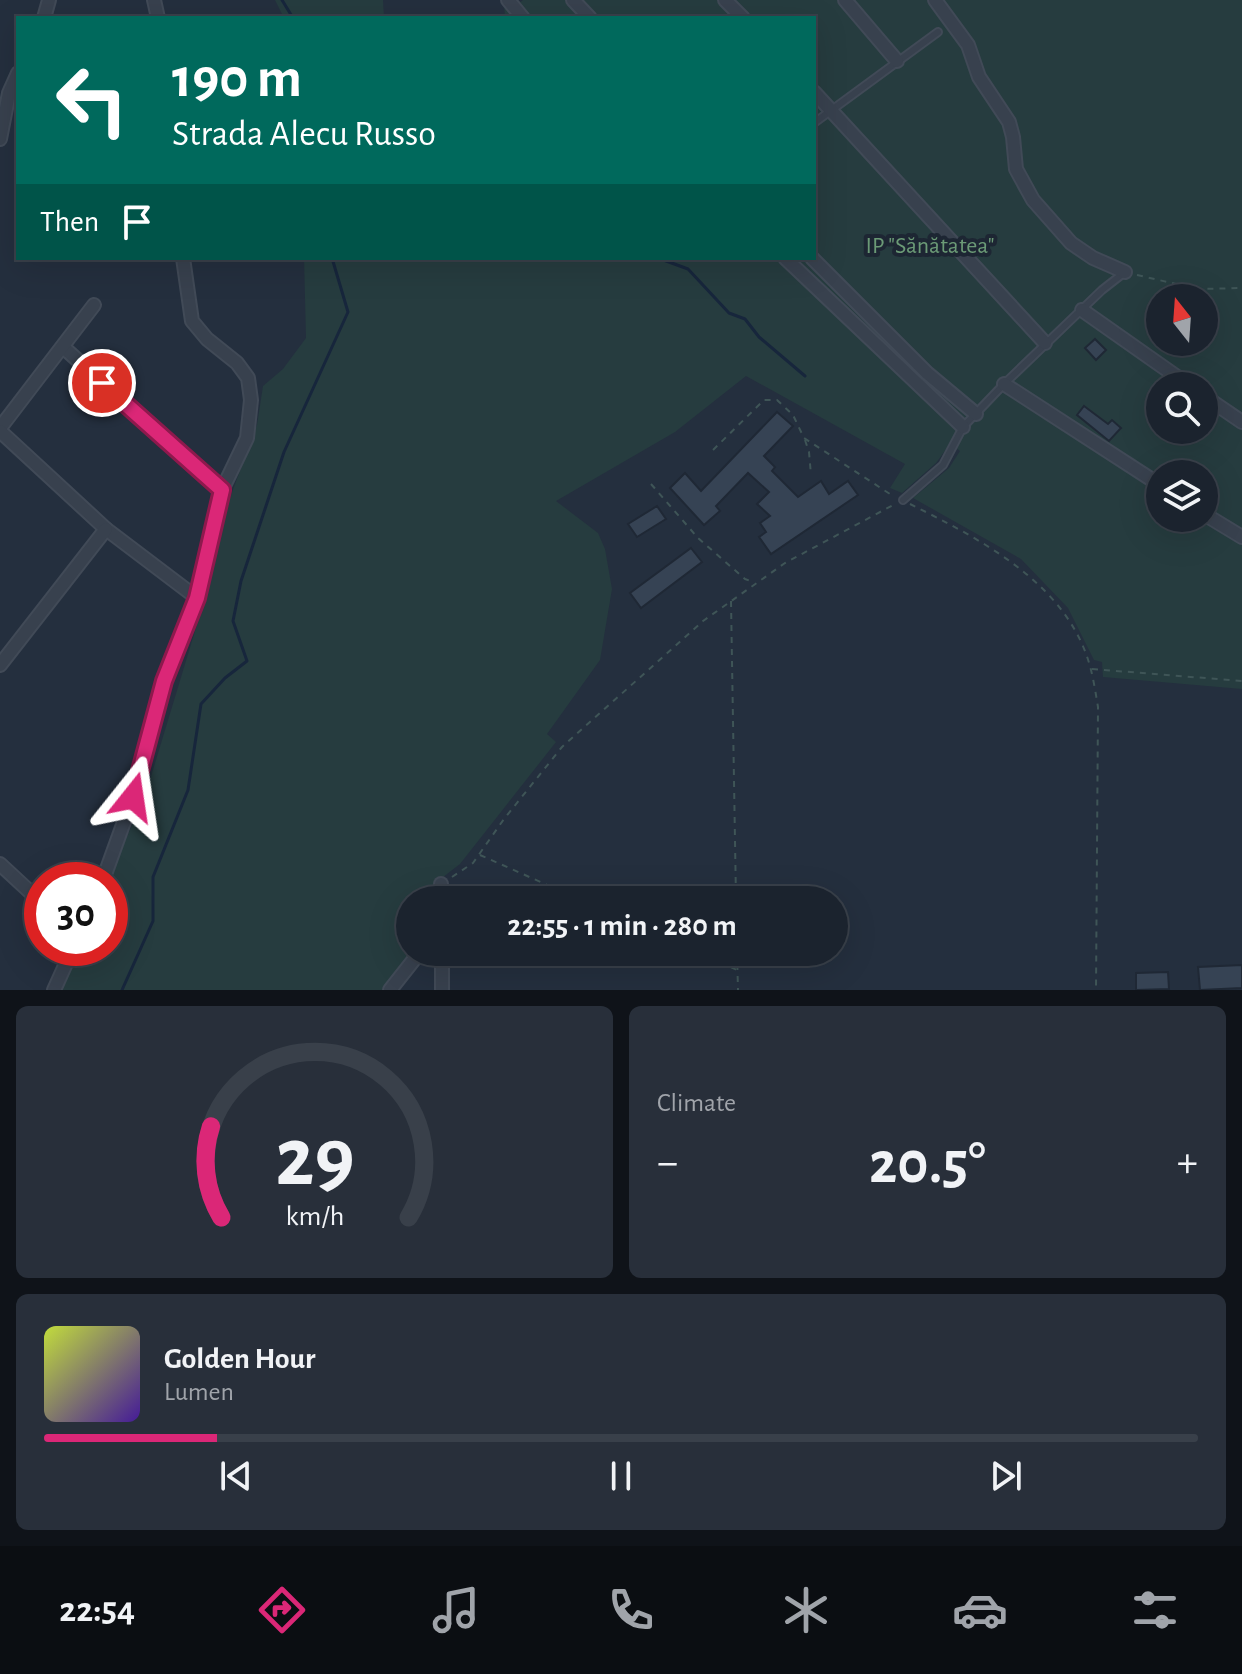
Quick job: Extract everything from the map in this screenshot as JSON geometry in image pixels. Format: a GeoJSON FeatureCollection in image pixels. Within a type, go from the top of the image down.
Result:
{"type":"FeatureCollection","features":[{"type":"Feature","properties":{"kind":"street"},"geometry":{"type":"LineString","coordinates":[[508,0],[521,16]]}},
{"type":"Feature","properties":{"kind":"street"},"geometry":{"type":"LineString","coordinates":[[573,0],[588,16]]}},
{"type":"Feature","properties":{"kind":"street"},"geometry":{"type":"LineString","coordinates":[[725,0],[741,16]]}},
{"type":"Feature","properties":{"kind":"street"},"geometry":{"type":"LineString","coordinates":[[845,0],[897,61]]}},
{"type":"Feature","properties":{"kind":"street"},"geometry":{"type":"LineString","coordinates":[[935,0],[968,45],[979,77],[1009,122],[1016,169],[1033,200],[1071,243],[1093,258],[1125,272]]}},
{"type":"Feature","properties":{"kind":"street"},"geometry":{"type":"LineString","coordinates":[[0,139],[4,90]]}},
{"type":"Feature","properties":{"kind":"street"},"geometry":{"type":"LineString","coordinates":[[816,94],[1045,343]]}},
{"type":"Feature","properties":{"kind":"street"},"geometry":{"type":"LineString","coordinates":[[110,862],[133,797],[172,657],[197,598],[222,490],[247,438],[251,388],[242,368],[207,339],[192,321],[183,260]]}},
{"type":"Feature","properties":{"kind":"street"},"geometry":{"type":"LineString","coordinates":[[787,260],[963,427]]}},
{"type":"Feature","properties":{"kind":"street"},"geometry":{"type":"LineString","coordinates":[[814,260],[927,373],[976,414]]}},
{"type":"Feature","properties":{"kind":"street"},"geometry":{"type":"LineString","coordinates":[[94,305],[0,430],[106,529],[197,598]]}},
{"type":"Feature","properties":{"kind":"street"},"geometry":{"type":"LineString","coordinates":[[1082,310],[1170,372]]}},
{"type":"Feature","properties":{"kind":"street"},"geometry":{"type":"LineString","coordinates":[[63,347],[222,490]]}},
{"type":"Feature","properties":{"kind":"street"},"geometry":{"type":"LineString","coordinates":[[1004,384],[1146,476]]}},
{"type":"Feature","properties":{"kind":"street"},"geometry":{"type":"LineString","coordinates":[[1218,406],[1242,422]]}},
{"type":"Feature","properties":{"kind":"street"},"geometry":{"type":"LineString","coordinates":[[1218,522],[1242,537]]}},
{"type":"Feature","properties":{"kind":"street"},"geometry":{"type":"LineString","coordinates":[[0,665],[106,529]]}},
{"type":"Feature","properties":{"kind":"street"},"geometry":{"type":"LineString","coordinates":[[0,864],[24,886]]}},
{"type":"Feature","properties":{"kind":"street"},"geometry":{"type":"LineString","coordinates":[[54,990],[65,966]]}},
{"type":"Feature","properties":{"kind":"street"},"geometry":{"type":"LineString","coordinates":[[390,990],[409,966]]}},
{"type":"Feature","properties":{"kind":"street"},"geometry":{"type":"LineString","coordinates":[[442,966],[442,990]]}},
{"type":"Feature","properties":{"kind":"lane"},"geometry":{"type":"LineString","coordinates":[[816,121],[938,32]]}},
{"type":"Feature","properties":{"kind":"lane"},"geometry":{"type":"LineString","coordinates":[[903,500],[943,465],[963,427],[1004,384],[1125,272]]}},
{"type":"Feature","properties":{"kind":"path"},"geometry":{"type":"LineString","coordinates":[[1125,272],[1198,289],[1242,288]]}},
{"type":"Feature","properties":{"kind":"path"},"geometry":{"type":"LineString","coordinates":[[713,450],[764,400],[777,400],[793,415],[804,438],[811,475]]}},
{"type":"Feature","properties":{"kind":"path"},"geometry":{"type":"LineString","coordinates":[[804,438],[903,500],[997,551],[1062,610],[1079,639],[1091,668],[1098,707],[1096,990]]}},
{"type":"Feature","properties":{"kind":"path"},"geometry":{"type":"LineString","coordinates":[[651,484],[698,538],[745,579],[754,583]]}},
{"type":"Feature","properties":{"kind":"path"},"geometry":{"type":"LineString","coordinates":[[441,884],[473,863],[562,747],[703,621],[754,583],[824,541],[903,500]]}},
{"type":"Feature","properties":{"kind":"path"},"geometry":{"type":"LineString","coordinates":[[731,600],[736,886]]}},
{"type":"Feature","properties":{"kind":"path"},"geometry":{"type":"LineString","coordinates":[[1091,668],[1242,681]]}},
{"type":"Feature","properties":{"kind":"path"},"geometry":{"type":"LineString","coordinates":[[479,855],[549,886]]}},
{"type":"Feature","properties":{"kind":"path"},"geometry":{"type":"LineString","coordinates":[[728,966],[737,970]]}},
{"type":"Feature","properties":{"kind":"path"},"geometry":{"type":"LineString","coordinates":[[737,966],[738,990]]}},
{"type":"Feature","properties":{"kind":"green space"},"geometry":{"type":"Polygon","coordinates":[[[275,0],[383,0],[384,16],[283,16],[275,0]]]}},
{"type":"Feature","properties":{"kind":"green space","name":"IP \"Sănătatea\""},"geometry":{"type":"Polygon","coordinates":[[[523,0],[1242,0],[1242,689],[1103,677],[1102,662],[1094,660],[1068,608],[1021,559],[913,498],[949,468],[960,451],[950,444],[936,463],[902,493],[890,488],[905,464],[746,376],[675,432],[556,501],[598,533],[605,549],[612,589],[600,660],[547,734],[556,742],[460,864],[434,886],[396,886],[396,966],[400,966],[382,990],[60,990],[70,966],[128,966],[128,862],[116,862],[146,793],[205,598],[224,514],[257,425],[263,386],[283,369],[306,338],[304,260],[816,260],[816,16],[505,16],[504,4],[518,4],[523,0]]]}},
{"type":"Feature","properties":{"kind":"building"},"geometry":{"type":"Polygon","coordinates":[[[1095,339],[1106,350],[1096,360],[1085,348],[1095,339]]]}},
{"type":"Feature","properties":{"kind":"building"},"geometry":{"type":"Polygon","coordinates":[[[1084,406],[1108,424],[1112,420],[1121,428],[1109,441],[1077,415],[1084,406]]]}},
{"type":"Feature","properties":{"kind":"building"},"geometry":{"type":"Polygon","coordinates":[[[777,412],[793,426],[764,456],[775,467],[772,471],[798,497],[821,481],[829,494],[848,481],[858,495],[771,554],[759,537],[766,532],[760,523],[770,516],[757,504],[769,492],[748,473],[716,506],[720,511],[704,525],[670,488],[685,473],[701,491],[777,412]]]}},
{"type":"Feature","properties":{"kind":"building"},"geometry":{"type":"Polygon","coordinates":[[[657,506],[666,519],[637,537],[628,524],[657,506]]]}},
{"type":"Feature","properties":{"kind":"building"},"geometry":{"type":"Polygon","coordinates":[[[691,548],[702,562],[641,608],[630,593],[691,548]]]}},
{"type":"Feature","properties":{"kind":"building"},"geometry":{"type":"Polygon","coordinates":[[[1242,965],[1242,988],[1200,990],[1198,967],[1242,965]]]}},
{"type":"Feature","properties":{"kind":"building"},"geometry":{"type":"Polygon","coordinates":[[[1168,972],[1169,989],[1136,990],[1136,973],[1168,972]]]}},
{"type":"Feature","properties":{"kind":"waterway"},"geometry":{"type":"LineString","coordinates":[[282,0],[292,16]]}},
{"type":"Feature","properties":{"kind":"waterway"},"geometry":{"type":"LineString","coordinates":[[122,990],[153,921],[153,877],[188,790],[201,704],[225,678],[247,661],[233,621],[241,581],[284,452],[348,312],[333,260]]}},
{"type":"Feature","properties":{"kind":"waterway"},"geometry":{"type":"LineString","coordinates":[[663,260],[688,269],[729,313],[745,319],[759,337],[805,376]]}},
{"type":"Feature","properties":{"kind":"route"},"geometry":{"type":"LineString","coordinates":[[102,383],[222,490],[197,598],[164,681],[133,797]]}}]}
